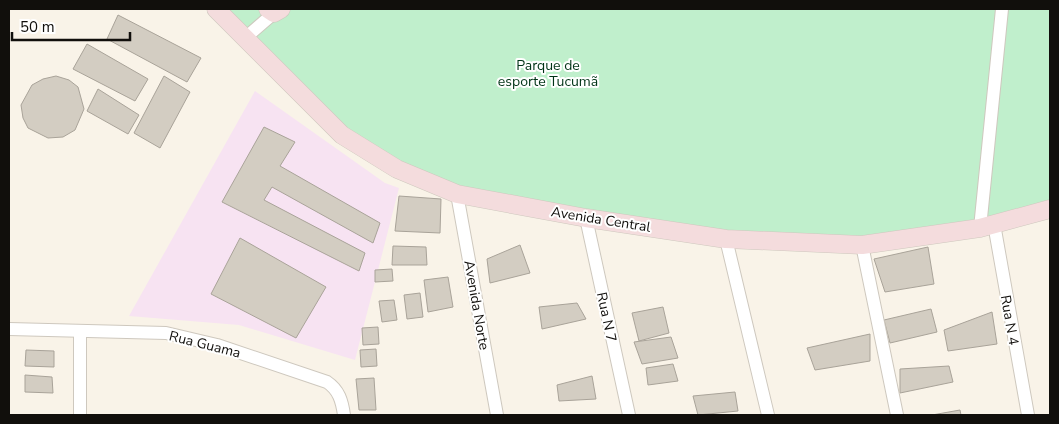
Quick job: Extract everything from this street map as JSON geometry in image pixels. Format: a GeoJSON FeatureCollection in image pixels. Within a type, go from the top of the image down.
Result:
{"type":"FeatureCollection","features":[{"type":"Feature","properties":{"kind":"street","name":"Avenida Central"},"geometry":{"type":"LineString","coordinates":[[216,9],[244,39],[342,134],[397,169],[457,194],[586,218],[726,239],[862,245],[987,226],[1050,208]]}},
{"type":"Feature","properties":{"kind":"street","name":"Rua N 4"},"geometry":{"type":"LineString","coordinates":[[1002,9],[987,226],[1028,415]]}},
{"type":"Feature","properties":{"kind":"street"},"geometry":{"type":"LineString","coordinates":[[244,39],[274,10]]}},
{"type":"Feature","properties":{"kind":"street","name":"Avenida Norte"},"geometry":{"type":"LineString","coordinates":[[457,194],[497,415]]}},
{"type":"Feature","properties":{"kind":"street","name":"Rua N 7"},"geometry":{"type":"LineString","coordinates":[[586,218],[629,415]]}},
{"type":"Feature","properties":{"kind":"street"},"geometry":{"type":"LineString","coordinates":[[726,239],[768,415]]}},
{"type":"Feature","properties":{"kind":"street"},"geometry":{"type":"LineString","coordinates":[[862,245],[897,415]]}},
{"type":"Feature","properties":{"kind":"street","name":"Rua Guama"},"geometry":{"type":"LineString","coordinates":[[9,329],[166,333],[217,345],[273,362],[327,382],[334,387],[342,403],[344,415]]}},
{"type":"Feature","properties":{"kind":"street"},"geometry":{"type":"LineString","coordinates":[[80,332],[80,415]]}},
{"type":"Feature","properties":{"kind":"shaded area"},"geometry":{"type":"Polygon","coordinates":[[[255,91],[385,183],[399,188],[355,360],[239,325],[129,316],[255,91]]]}},
{"type":"Feature","properties":{"kind":"green space","name":"Parque de esporte Tucumã"},"geometry":{"type":"Polygon","coordinates":[[[209,9],[1050,9],[1050,208],[862,245],[726,239],[457,194],[342,134],[209,9]]]}},
{"type":"Feature","properties":{"kind":"building"},"geometry":{"type":"Polygon","coordinates":[[[118,15],[201,58],[187,82],[107,39],[118,15]]]}},
{"type":"Feature","properties":{"kind":"building"},"geometry":{"type":"Polygon","coordinates":[[[87,44],[148,79],[135,101],[73,69],[87,44]]]}},
{"type":"Feature","properties":{"kind":"building"},"geometry":{"type":"Polygon","coordinates":[[[56,76],[69,80],[78,87],[84,109],[75,130],[63,137],[48,138],[28,128],[23,118],[21,105],[32,85],[43,79],[56,76]]]}},
{"type":"Feature","properties":{"kind":"building"},"geometry":{"type":"Polygon","coordinates":[[[164,76],[190,92],[160,148],[134,133],[164,76]]]}},
{"type":"Feature","properties":{"kind":"building"},"geometry":{"type":"Polygon","coordinates":[[[98,89],[139,115],[128,134],[87,111],[98,89]]]}},
{"type":"Feature","properties":{"kind":"building"},"geometry":{"type":"Polygon","coordinates":[[[264,127],[295,142],[280,166],[380,223],[373,243],[272,187],[264,200],[365,253],[359,271],[222,202],[264,127]]]}},
{"type":"Feature","properties":{"kind":"building"},"geometry":{"type":"Polygon","coordinates":[[[399,196],[441,199],[440,233],[395,231],[399,196]]]}},
{"type":"Feature","properties":{"kind":"building"},"geometry":{"type":"Polygon","coordinates":[[[240,238],[326,287],[296,338],[211,294],[240,238]]]}},
{"type":"Feature","properties":{"kind":"building"},"geometry":{"type":"Polygon","coordinates":[[[520,245],[530,273],[490,283],[487,259],[520,245]]]}},
{"type":"Feature","properties":{"kind":"building"},"geometry":{"type":"Polygon","coordinates":[[[393,246],[426,247],[427,265],[392,265],[393,246]]]}},
{"type":"Feature","properties":{"kind":"building"},"geometry":{"type":"Polygon","coordinates":[[[928,247],[934,284],[885,292],[874,259],[928,247]]]}},
{"type":"Feature","properties":{"kind":"building"},"geometry":{"type":"Polygon","coordinates":[[[392,269],[393,281],[375,282],[375,270],[392,269]]]}},
{"type":"Feature","properties":{"kind":"building"},"geometry":{"type":"Polygon","coordinates":[[[448,277],[453,307],[428,312],[424,280],[448,277]]]}},
{"type":"Feature","properties":{"kind":"building"},"geometry":{"type":"Polygon","coordinates":[[[420,293],[423,317],[407,319],[404,295],[420,293]]]}},
{"type":"Feature","properties":{"kind":"building"},"geometry":{"type":"Polygon","coordinates":[[[394,300],[397,320],[382,322],[379,301],[394,300]]]}},
{"type":"Feature","properties":{"kind":"building"},"geometry":{"type":"Polygon","coordinates":[[[577,303],[586,319],[542,329],[539,307],[577,303]]]}},
{"type":"Feature","properties":{"kind":"building"},"geometry":{"type":"Polygon","coordinates":[[[663,307],[669,333],[639,341],[632,313],[663,307]]]}},
{"type":"Feature","properties":{"kind":"building"},"geometry":{"type":"Polygon","coordinates":[[[931,309],[937,332],[890,343],[884,320],[931,309]]]}},
{"type":"Feature","properties":{"kind":"building"},"geometry":{"type":"Polygon","coordinates":[[[992,312],[997,344],[948,351],[944,330],[992,312]]]}},
{"type":"Feature","properties":{"kind":"building"},"geometry":{"type":"Polygon","coordinates":[[[378,327],[379,344],[363,345],[362,328],[378,327]]]}},
{"type":"Feature","properties":{"kind":"building"},"geometry":{"type":"Polygon","coordinates":[[[870,334],[870,361],[815,370],[807,348],[870,334]]]}},
{"type":"Feature","properties":{"kind":"building"},"geometry":{"type":"Polygon","coordinates":[[[671,337],[678,358],[642,364],[634,342],[671,337]]]}},
{"type":"Feature","properties":{"kind":"building"},"geometry":{"type":"Polygon","coordinates":[[[376,349],[377,366],[361,367],[360,350],[376,349]]]}},
{"type":"Feature","properties":{"kind":"building"},"geometry":{"type":"Polygon","coordinates":[[[26,350],[54,351],[54,367],[25,366],[26,350]]]}},
{"type":"Feature","properties":{"kind":"building"},"geometry":{"type":"Polygon","coordinates":[[[673,364],[678,381],[648,385],[646,368],[673,364]]]}},
{"type":"Feature","properties":{"kind":"building"},"geometry":{"type":"Polygon","coordinates":[[[949,366],[953,382],[900,393],[900,369],[949,366]]]}},
{"type":"Feature","properties":{"kind":"building"},"geometry":{"type":"Polygon","coordinates":[[[25,375],[52,377],[53,393],[25,392],[25,375]]]}},
{"type":"Feature","properties":{"kind":"building"},"geometry":{"type":"Polygon","coordinates":[[[592,376],[596,399],[559,401],[557,385],[592,376]]]}},
{"type":"Feature","properties":{"kind":"building"},"geometry":{"type":"Polygon","coordinates":[[[374,378],[376,410],[359,410],[356,379],[374,378]]]}},
{"type":"Feature","properties":{"kind":"building"},"geometry":{"type":"Polygon","coordinates":[[[735,392],[738,411],[698,415],[693,396],[735,392]]]}},
{"type":"Feature","properties":{"kind":"building"},"geometry":{"type":"Polygon","coordinates":[[[960,410],[961,415],[932,415],[960,410]]]}}]}
